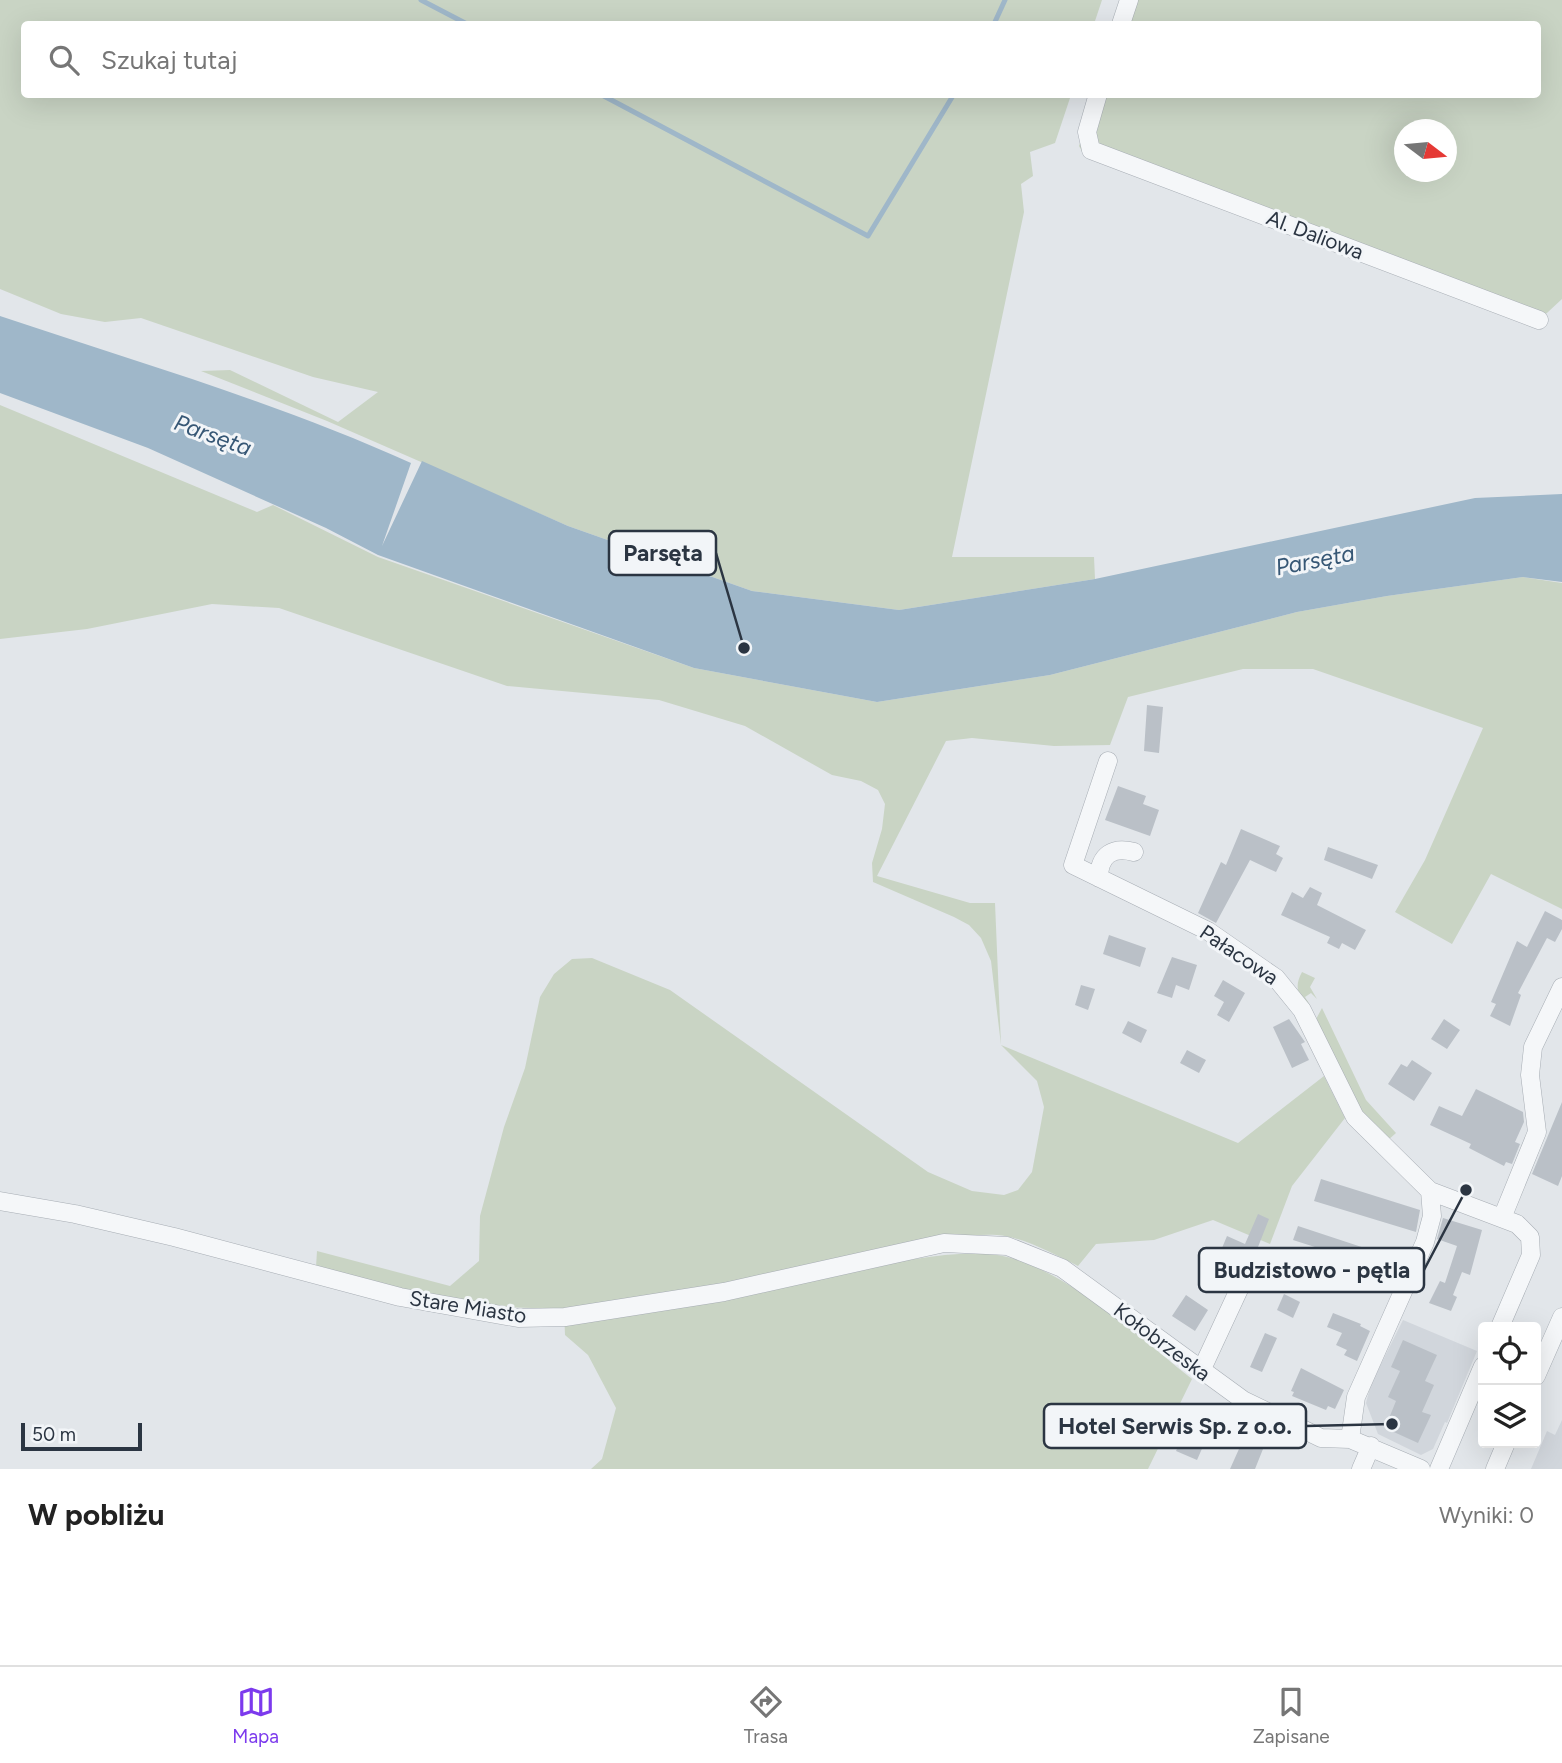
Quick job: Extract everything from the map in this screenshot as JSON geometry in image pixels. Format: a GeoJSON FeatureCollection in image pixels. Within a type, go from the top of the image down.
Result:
{"type":"FeatureCollection","features":[{"type":"Feature","properties":{"kind":"street"},"geometry":{"type":"LineString","coordinates":[[1122,21],[1129,0]]}},
{"type":"Feature","properties":{"kind":"street","name":"Al. Daliowa"},"geometry":{"type":"LineString","coordinates":[[1097,98],[1087,132],[1091,150],[1539,320]]}},
{"type":"Feature","properties":{"kind":"street","name":"Pałacowa"},"geometry":{"type":"LineString","coordinates":[[1108,761],[1073,858],[1073,865],[1208,931],[1287,988],[1306,1017],[1355,1117],[1430,1191],[1526,1230],[1532,1246],[1502,1322]]}},
{"type":"Feature","properties":{"kind":"street"},"geometry":{"type":"LineString","coordinates":[[1098,878],[1101,860],[1106,854],[1124,849],[1134,852]]}},
{"type":"Feature","properties":{"kind":"street"},"geometry":{"type":"LineString","coordinates":[[1502,1218],[1537,1132],[1530,1075],[1533,1047],[1562,987]]}},
{"type":"Feature","properties":{"kind":"street"},"geometry":{"type":"LineString","coordinates":[[1350,1439],[1356,1397],[1425,1242],[1432,1216],[1430,1191]]}},
{"type":"Feature","properties":{"kind":"street","name":"Stare Miasto"},"geometry":{"type":"LineString","coordinates":[[0,1201],[75,1214],[174,1237],[400,1297],[518,1318],[565,1317],[724,1292],[944,1243],[992,1243],[1023,1250]]}},
{"type":"Feature","properties":{"kind":"street","name":"Kołobrzeska"},"geometry":{"type":"LineString","coordinates":[[1023,1250],[1062,1268],[1083,1282],[1243,1400],[1321,1438],[1350,1439],[1421,1469]]}},
{"type":"Feature","properties":{"kind":"street"},"geometry":{"type":"LineString","coordinates":[[1201,1371],[1241,1285],[1224,1274]]}},
{"type":"Feature","properties":{"kind":"street"},"geometry":{"type":"LineString","coordinates":[[1541,1365],[1562,1317]]}},
{"type":"Feature","properties":{"kind":"street"},"geometry":{"type":"LineString","coordinates":[[1439,1469],[1478,1378]]}},
{"type":"Feature","properties":{"kind":"street"},"geometry":{"type":"LineString","coordinates":[[1361,1469],[1371,1446]]}},
{"type":"Feature","properties":{"kind":"street"},"geometry":{"type":"LineString","coordinates":[[1495,1469],[1504,1448]]}},
{"type":"Feature","properties":{"kind":"shaded area"},"geometry":{"type":"Polygon","coordinates":[[[1403,1320],[1477,1351],[1447,1423],[1445,1422],[1433,1449],[1421,1455],[1378,1434],[1366,1403],[1371,1384],[1403,1320]]]}},
{"type":"Feature","properties":{"kind":"shaded area"},"geometry":{"type":"Polygon","coordinates":[[[1562,1420],[1562,1469],[1531,1469],[1547,1431],[1555,1435],[1562,1420]]]}},
{"type":"Feature","properties":{"kind":"green space"},"geometry":{"type":"Polygon","coordinates":[[[0,0],[1102,0],[1095,21],[21,21],[21,98],[1070,98],[1055,143],[1030,152],[1033,176],[1021,184],[1024,212],[952,557],[1094,557],[1095,579],[899,610],[752,591],[568,526],[327,421],[201,371],[230,370],[338,422],[378,392],[313,377],[141,318],[105,322],[61,314],[0,289],[0,0]]]}},
{"type":"Feature","properties":{"kind":"green space"},"geometry":{"type":"Polygon","coordinates":[[[1125,0],[1562,0],[1562,299],[1534,325],[1084,155],[1079,146],[1093,98],[1541,98],[1541,21],[1118,21],[1125,0]]]}},
{"type":"Feature","properties":{"kind":"green space"},"geometry":{"type":"Polygon","coordinates":[[[0,405],[257,512],[273,505],[378,557],[694,668],[877,702],[1050,675],[1297,612],[1387,596],[1523,577],[1562,583],[1562,909],[1491,874],[1452,944],[1395,912],[1425,860],[1483,728],[1313,669],[1243,669],[1128,697],[1110,745],[1054,746],[972,738],[946,741],[877,876],[970,903],[995,903],[1001,1045],[991,961],[981,938],[969,925],[954,917],[873,882],[872,863],[882,829],[885,804],[878,790],[861,781],[832,775],[745,726],[659,700],[507,686],[279,608],[212,604],[87,629],[0,639],[0,405]]]}},
{"type":"Feature","properties":{"kind":"green space"},"geometry":{"type":"Polygon","coordinates":[[[592,958],[670,990],[928,1172],[972,1191],[1004,1195],[1018,1190],[1032,1172],[1044,1107],[1037,1081],[1001,1045],[1238,1143],[1324,1076],[1345,1118],[1292,1186],[1270,1244],[1213,1220],[1154,1240],[1096,1244],[1078,1266],[1018,1239],[979,1235],[944,1240],[860,1268],[940,1256],[988,1254],[1014,1259],[1041,1269],[1096,1303],[1192,1379],[1148,1469],[591,1469],[602,1459],[616,1408],[588,1355],[565,1335],[564,1309],[473,1306],[316,1267],[317,1251],[450,1286],[479,1261],[480,1216],[504,1127],[525,1068],[540,997],[554,974],[572,959],[592,958]]]}},
{"type":"Feature","properties":{"kind":"green space"},"geometry":{"type":"Polygon","coordinates":[[[1302,972],[1315,978],[1310,987],[1317,999],[1311,993],[1305,997],[1310,1005],[1306,1006],[1298,990],[1302,972]]]}},
{"type":"Feature","properties":{"kind":"green space"},"geometry":{"type":"Polygon","coordinates":[[[1322,1008],[1366,1100],[1396,1133],[1387,1141],[1361,1112],[1315,1021],[1322,1008]]]}},
{"type":"Feature","properties":{"kind":"water"},"geometry":{"type":"Polygon","coordinates":[[[0,316],[259,402],[411,463],[382,546],[422,461],[568,526],[752,591],[899,610],[1095,579],[1475,498],[1562,494],[1562,582],[1523,577],[1387,596],[1297,612],[1050,675],[877,702],[694,668],[378,555],[326,528],[148,448],[0,393],[0,316]]]}},
{"type":"Feature","properties":{"kind":"building"},"geometry":{"type":"Polygon","coordinates":[[[1147,705],[1163,707],[1159,753],[1144,751],[1147,705]]]}},
{"type":"Feature","properties":{"kind":"building"},"geometry":{"type":"Polygon","coordinates":[[[1118,786],[1146,796],[1143,804],[1159,810],[1150,836],[1105,820],[1118,786]]]}},
{"type":"Feature","properties":{"kind":"building"},"geometry":{"type":"Polygon","coordinates":[[[1241,829],[1280,846],[1276,854],[1283,858],[1276,872],[1250,860],[1216,923],[1198,913],[1221,862],[1226,865],[1241,829]]]}},
{"type":"Feature","properties":{"kind":"building"},"geometry":{"type":"Polygon","coordinates":[[[1328,847],[1378,865],[1372,879],[1324,860],[1328,847]]]}},
{"type":"Feature","properties":{"kind":"building"},"geometry":{"type":"Polygon","coordinates":[[[1310,887],[1322,893],[1317,905],[1366,930],[1355,950],[1342,943],[1339,949],[1327,943],[1330,937],[1281,915],[1292,892],[1303,898],[1310,887]]]}},
{"type":"Feature","properties":{"kind":"building"},"geometry":{"type":"Polygon","coordinates":[[[1545,911],[1562,920],[1562,929],[1555,942],[1547,938],[1518,993],[1521,995],[1510,1026],[1490,1016],[1496,1004],[1491,1002],[1517,941],[1527,947],[1545,911]]]}},
{"type":"Feature","properties":{"kind":"building"},"geometry":{"type":"Polygon","coordinates":[[[1109,935],[1146,948],[1140,967],[1103,954],[1109,935]]]}},
{"type":"Feature","properties":{"kind":"building"},"geometry":{"type":"Polygon","coordinates":[[[1172,957],[1197,965],[1189,990],[1176,985],[1172,998],[1157,993],[1172,957]]]}},
{"type":"Feature","properties":{"kind":"building"},"geometry":{"type":"Polygon","coordinates":[[[1223,980],[1245,993],[1229,1022],[1217,1015],[1224,1002],[1214,996],[1223,980]]]}},
{"type":"Feature","properties":{"kind":"building"},"geometry":{"type":"Polygon","coordinates":[[[1081,985],[1095,989],[1088,1010],[1075,1005],[1081,985]]]}},
{"type":"Feature","properties":{"kind":"building"},"geometry":{"type":"Polygon","coordinates":[[[1289,1019],[1305,1042],[1301,1044],[1309,1060],[1292,1068],[1273,1027],[1289,1019]]]}},
{"type":"Feature","properties":{"kind":"building"},"geometry":{"type":"Polygon","coordinates":[[[1444,1019],[1460,1030],[1447,1049],[1431,1039],[1444,1019]]]}},
{"type":"Feature","properties":{"kind":"building"},"geometry":{"type":"Polygon","coordinates":[[[1128,1021],[1147,1030],[1141,1043],[1122,1033],[1128,1021]]]}},
{"type":"Feature","properties":{"kind":"building"},"geometry":{"type":"Polygon","coordinates":[[[1187,1050],[1206,1060],[1199,1073],[1180,1063],[1187,1050]]]}},
{"type":"Feature","properties":{"kind":"building"},"geometry":{"type":"Polygon","coordinates":[[[1412,1060],[1432,1073],[1414,1101],[1388,1084],[1401,1064],[1407,1067],[1412,1060]]]}},
{"type":"Feature","properties":{"kind":"building"},"geometry":{"type":"Polygon","coordinates":[[[1476,1089],[1523,1112],[1524,1122],[1515,1142],[1520,1144],[1512,1164],[1506,1162],[1504,1166],[1469,1148],[1471,1144],[1430,1125],[1439,1106],[1462,1116],[1476,1089]]]}},
{"type":"Feature","properties":{"kind":"building"},"geometry":{"type":"Polygon","coordinates":[[[1562,1102],[1562,1176],[1558,1186],[1532,1174],[1562,1102]]]}},
{"type":"Feature","properties":{"kind":"building"},"geometry":{"type":"Polygon","coordinates":[[[1321,1179],[1420,1210],[1416,1232],[1314,1201],[1321,1179]]]}},
{"type":"Feature","properties":{"kind":"building"},"geometry":{"type":"Polygon","coordinates":[[[1258,1214],[1269,1219],[1247,1275],[1217,1260],[1227,1236],[1245,1244],[1258,1214]]]}},
{"type":"Feature","properties":{"kind":"building"},"geometry":{"type":"Polygon","coordinates":[[[1443,1218],[1482,1230],[1470,1275],[1462,1272],[1453,1295],[1457,1297],[1451,1311],[1429,1303],[1440,1281],[1445,1283],[1457,1246],[1437,1239],[1443,1218]]]}},
{"type":"Feature","properties":{"kind":"building"},"geometry":{"type":"Polygon","coordinates":[[[1298,1226],[1401,1260],[1396,1273],[1293,1240],[1298,1226]]]}},
{"type":"Feature","properties":{"kind":"building"},"geometry":{"type":"Polygon","coordinates":[[[1284,1294],[1300,1302],[1293,1318],[1277,1310],[1284,1294]]]}},
{"type":"Feature","properties":{"kind":"building"},"geometry":{"type":"Polygon","coordinates":[[[1186,1295],[1208,1310],[1195,1331],[1172,1316],[1186,1295]]]}},
{"type":"Feature","properties":{"kind":"building"},"geometry":{"type":"Polygon","coordinates":[[[1333,1313],[1361,1324],[1360,1326],[1370,1331],[1357,1361],[1344,1355],[1347,1350],[1336,1345],[1342,1333],[1327,1327],[1333,1313]]]}},
{"type":"Feature","properties":{"kind":"building"},"geometry":{"type":"Polygon","coordinates":[[[1265,1333],[1277,1338],[1262,1372],[1250,1367],[1265,1333]]]}},
{"type":"Feature","properties":{"kind":"building"},"geometry":{"type":"Polygon","coordinates":[[[1403,1340],[1437,1355],[1425,1381],[1434,1385],[1422,1412],[1431,1415],[1418,1443],[1385,1428],[1396,1401],[1388,1397],[1400,1371],[1391,1367],[1403,1340]]]}},
{"type":"Feature","properties":{"kind":"building"},"geometry":{"type":"Polygon","coordinates":[[[1301,1368],[1344,1390],[1335,1409],[1328,1406],[1326,1410],[1292,1396],[1294,1392],[1291,1391],[1301,1368]]]}},
{"type":"Feature","properties":{"kind":"building"},"geometry":{"type":"Polygon","coordinates":[[[1191,1417],[1212,1426],[1197,1460],[1176,1451],[1191,1417]]]}},
{"type":"Feature","properties":{"kind":"building"},"geometry":{"type":"Polygon","coordinates":[[[1243,1440],[1263,1449],[1255,1469],[1230,1469],[1243,1440]]]}},
{"type":"Feature","properties":{"kind":"waterway"},"geometry":{"type":"LineString","coordinates":[[421,0],[461,21]]}},
{"type":"Feature","properties":{"kind":"waterway"},"geometry":{"type":"LineString","coordinates":[[995,21],[1005,0]]}},
{"type":"Feature","properties":{"kind":"waterway"},"geometry":{"type":"LineString","coordinates":[[608,98],[868,236],[952,98]]}},
{"type":"Feature","properties":{"kind":"place","name":"Parsęta"},"geometry":{"type":"Point","coordinates":[744,648]}},
{"type":"Feature","properties":{"kind":"place","name":"Budzistowo - pętla"},"geometry":{"type":"Point","coordinates":[1466,1190]}},
{"type":"Feature","properties":{"kind":"place","name":"Hotel Serwis Sp. z o.o."},"geometry":{"type":"Point","coordinates":[1392,1424]}}]}
